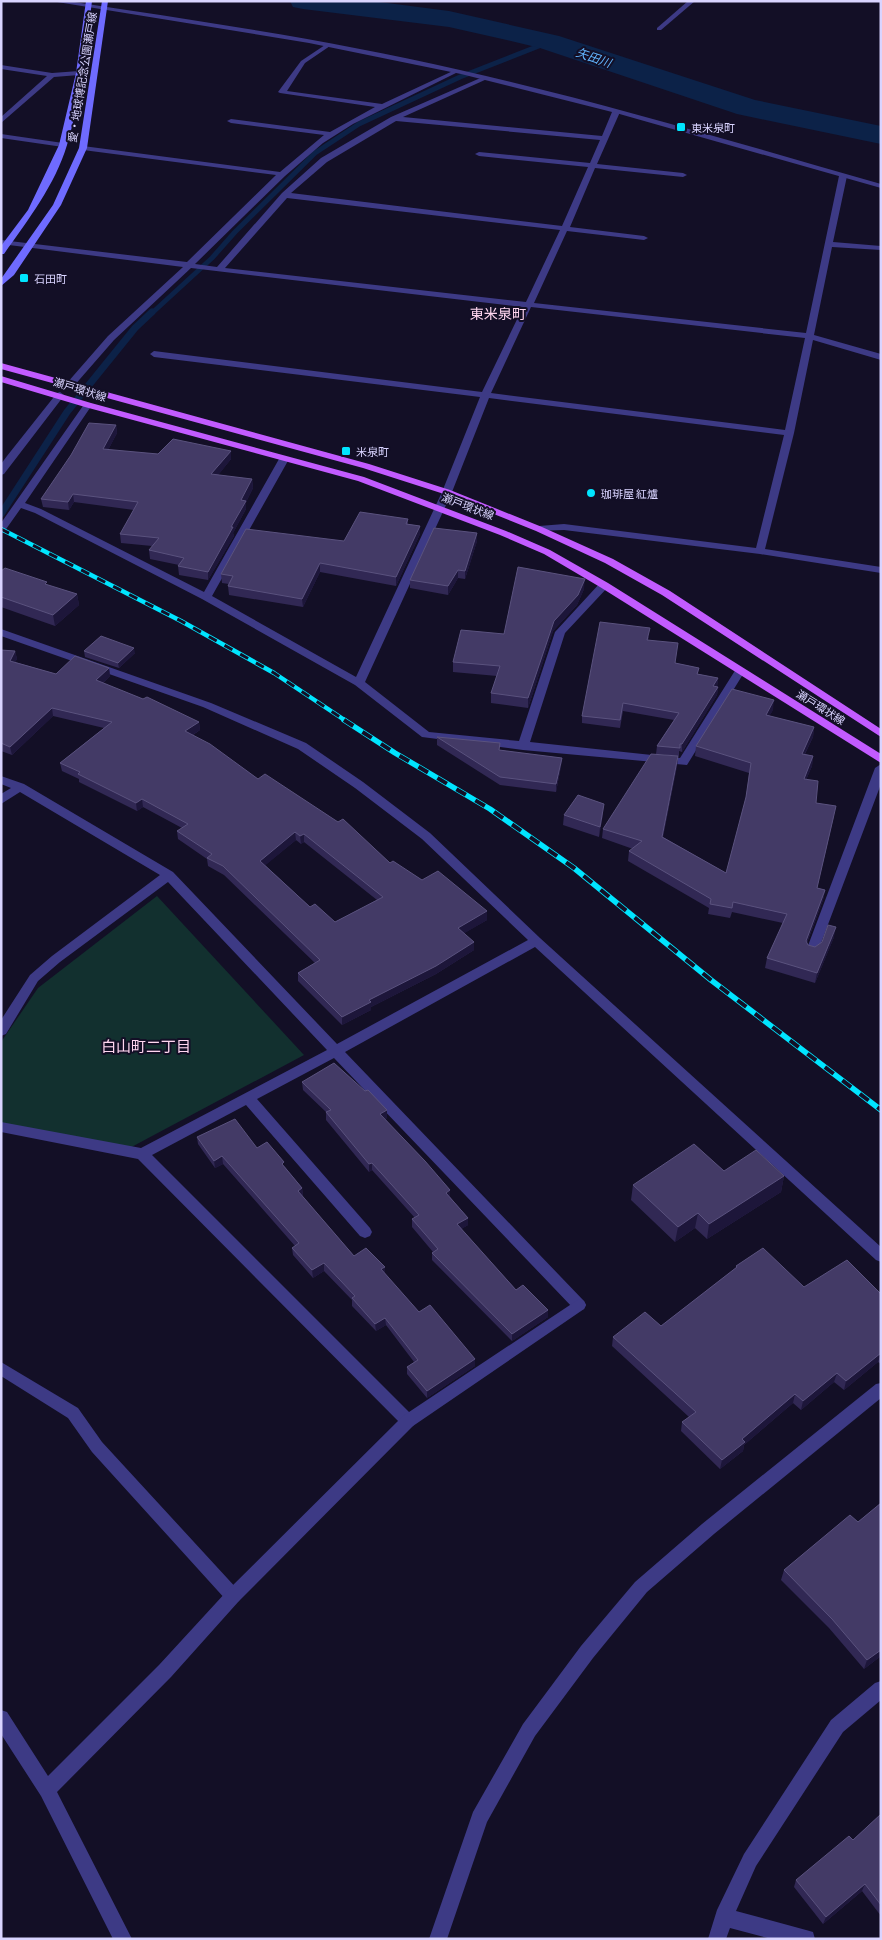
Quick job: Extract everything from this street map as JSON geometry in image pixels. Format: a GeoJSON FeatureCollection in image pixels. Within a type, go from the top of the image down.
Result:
{"type":"FeatureCollection","features":[{"type":"Feature","properties":{"kind":"main road","name":"愛・地球博記念公園瀬戸線"},"geometry":{"type":"LineString","coordinates":[[1,252],[4,242],[32,210],[63,145],[79,73],[88,4]]}},
{"type":"Feature","properties":{"kind":"main road","name":"愛・地球博記念公園瀬戸線"},"geometry":{"type":"LineString","coordinates":[[1,284],[58,205],[83,148],[104,5]]}},
{"type":"Feature","properties":{"kind":"main road","name":"瀬戸環状線"},"geometry":{"type":"LineString","coordinates":[[1,366],[366,466],[448,492],[539,529],[609,561],[666,593],[881,734]]}},
{"type":"Feature","properties":{"kind":"main road","name":"瀬戸環状線"},"geometry":{"type":"LineString","coordinates":[[1,379],[60,395],[88,405],[361,479],[439,508],[547,552],[604,585],[881,759]]}},
{"type":"Feature","properties":{"kind":"street"},"geometry":{"type":"LineString","coordinates":[[54,1],[104,5],[328,45],[460,71],[616,112],[881,186]]}},
{"type":"Feature","properties":{"kind":"street"},"geometry":{"type":"LineString","coordinates":[[659,28],[692,1]]}},
{"type":"Feature","properties":{"kind":"street"},"geometry":{"type":"LineString","coordinates":[[328,45],[304,62],[282,92],[382,106]]}},
{"type":"Feature","properties":{"kind":"street"},"geometry":{"type":"LineString","coordinates":[[1,67],[52,74],[79,73]]}},
{"type":"Feature","properties":{"kind":"street"},"geometry":{"type":"LineString","coordinates":[[70,385],[111,338],[282,174],[320,141],[350,122],[382,106],[460,71]]}},
{"type":"Feature","properties":{"kind":"street"},"geometry":{"type":"LineString","coordinates":[[1,121],[52,74]]}},
{"type":"Feature","properties":{"kind":"street"},"geometry":{"type":"LineString","coordinates":[[219,270],[285,195],[324,160],[394,119],[485,78]]}},
{"type":"Feature","properties":{"kind":"street"},"geometry":{"type":"LineString","coordinates":[[359,683],[448,492],[485,396],[565,228],[616,112]]}},
{"type":"Feature","properties":{"kind":"street"},"geometry":{"type":"LineString","coordinates":[[394,119],[605,138]]}},
{"type":"Feature","properties":{"kind":"street"},"geometry":{"type":"LineString","coordinates":[[231,121],[332,134]]}},
{"type":"Feature","properties":{"kind":"street"},"geometry":{"type":"LineString","coordinates":[[1,136],[63,145]]}},
{"type":"Feature","properties":{"kind":"street"},"geometry":{"type":"LineString","coordinates":[[83,148],[282,174]]}},
{"type":"Feature","properties":{"kind":"street"},"geometry":{"type":"LineString","coordinates":[[479,154],[683,175]]}},
{"type":"Feature","properties":{"kind":"street"},"geometry":{"type":"LineString","coordinates":[[760,551],[830,244],[843,176]]}},
{"type":"Feature","properties":{"kind":"street"},"geometry":{"type":"LineString","coordinates":[[285,195],[644,238]]}},
{"type":"Feature","properties":{"kind":"street"},"geometry":{"type":"LineString","coordinates":[[4,242],[219,270],[529,303],[808,336],[881,357]]}},
{"type":"Feature","properties":{"kind":"street"},"geometry":{"type":"LineString","coordinates":[[830,244],[881,248]]}},
{"type":"Feature","properties":{"kind":"street"},"geometry":{"type":"LineString","coordinates":[[154,354],[788,433]]}},
{"type":"Feature","properties":{"kind":"street"},"geometry":{"type":"LineString","coordinates":[[1,472],[60,395]]}},
{"type":"Feature","properties":{"kind":"street"},"geometry":{"type":"LineString","coordinates":[[1,530],[88,405]]}},
{"type":"Feature","properties":{"kind":"street"},"geometry":{"type":"LineString","coordinates":[[206,597],[284,458]]}},
{"type":"Feature","properties":{"kind":"street"},"geometry":{"type":"LineString","coordinates":[[19,504],[38,511],[206,597],[359,683],[426,735],[683,762],[740,671]]}},
{"type":"Feature","properties":{"kind":"street"},"geometry":{"type":"LineString","coordinates":[[539,529],[564,527],[760,551],[881,570]]}},
{"type":"Feature","properties":{"kind":"street"},"geometry":{"type":"LineString","coordinates":[[523,746],[560,632],[585,608],[604,585]]}},
{"type":"Feature","properties":{"kind":"street"},"geometry":{"type":"LineString","coordinates":[[1,632],[207,705],[302,746],[359,785],[426,836],[536,941],[881,1256]]}},
{"type":"Feature","properties":{"kind":"street"},"geometry":{"type":"LineString","coordinates":[[812,951],[881,768]]}},
{"type":"Feature","properties":{"kind":"street"},"geometry":{"type":"LineString","coordinates":[[1,780],[20,787],[169,876],[580,1305],[408,1421],[233,1596],[165,1671],[47,1790]]}},
{"type":"Feature","properties":{"kind":"street"},"geometry":{"type":"LineString","coordinates":[[1,800],[20,787]]}},
{"type":"Feature","properties":{"kind":"street"},"geometry":{"type":"LineString","coordinates":[[1,1031],[34,978],[56,959],[169,876]]}},
{"type":"Feature","properties":{"kind":"street"},"geometry":{"type":"LineString","coordinates":[[142,1154],[336,1051],[536,941]]}},
{"type":"Feature","properties":{"kind":"street"},"geometry":{"type":"LineString","coordinates":[[247,1097],[365,1232]]}},
{"type":"Feature","properties":{"kind":"street"},"geometry":{"type":"LineString","coordinates":[[1,1127],[142,1154],[408,1421]]}},
{"type":"Feature","properties":{"kind":"street"},"geometry":{"type":"LineString","coordinates":[[1,1368],[73,1412],[97,1447],[233,1596]]}},
{"type":"Feature","properties":{"kind":"street"},"geometry":{"type":"LineString","coordinates":[[438,1939],[479,1818],[529,1730],[587,1652],[641,1587],[708,1529],[881,1389]]}},
{"type":"Feature","properties":{"kind":"street"},"geometry":{"type":"LineString","coordinates":[[717,1939],[724,1917],[750,1860],[837,1726],[881,1689]]}},
{"type":"Feature","properties":{"kind":"street"},"geometry":{"type":"LineString","coordinates":[[1,1718],[47,1790],[123,1939]]}},
{"type":"Feature","properties":{"kind":"street"},"geometry":{"type":"LineString","coordinates":[[724,1917],[806,1939]]}},
{"type":"Feature","properties":{"kind":"green space"},"geometry":{"type":"Polygon","coordinates":[[[157,896],[304,1055],[124,1151],[1,1125],[1,1042],[38,988],[157,896]]]}},
{"type":"Feature","properties":{"kind":"building"},"geometry":{"type":"Polygon","coordinates":[[[89,423],[116,425],[103,449],[158,454],[173,439],[231,451],[211,474],[252,479],[241,500],[246,501],[208,572],[178,566],[184,558],[149,550],[159,538],[120,534],[138,502],[73,494],[68,502],[41,499],[71,455],[89,423]]]}},
{"type":"Feature","properties":{"kind":"building"},"geometry":{"type":"Polygon","coordinates":[[[360,512],[408,519],[406,524],[420,526],[396,577],[320,563],[302,599],[228,586],[233,576],[221,574],[246,529],[344,541],[360,512]]]}},
{"type":"Feature","properties":{"kind":"building"},"geometry":{"type":"Polygon","coordinates":[[[434,528],[477,533],[465,571],[458,570],[448,586],[410,580],[434,528]]]}},
{"type":"Feature","properties":{"kind":"building"},"geometry":{"type":"Polygon","coordinates":[[[518,567],[585,579],[578,595],[554,621],[528,698],[491,693],[500,666],[453,662],[461,630],[504,634],[518,567]]]}},
{"type":"Feature","properties":{"kind":"building"},"geometry":{"type":"Polygon","coordinates":[[[5,568],[77,594],[53,615],[1,597],[1,571],[5,568]]]}},
{"type":"Feature","properties":{"kind":"building"},"geometry":{"type":"Polygon","coordinates":[[[600,622],[650,628],[647,640],[678,643],[675,663],[699,668],[697,674],[718,678],[713,686],[718,687],[682,744],[680,744],[680,748],[657,746],[679,713],[623,703],[620,720],[582,716],[600,622]]]}},
{"type":"Feature","properties":{"kind":"building"},"geometry":{"type":"Polygon","coordinates":[[[101,636],[134,648],[118,663],[84,651],[101,636]]]}},
{"type":"Feature","properties":{"kind":"building"},"geometry":{"type":"Polygon","coordinates":[[[1,650],[15,651],[10,661],[56,674],[75,656],[109,668],[96,680],[143,699],[147,697],[199,722],[185,731],[210,744],[258,779],[265,774],[338,822],[343,819],[390,863],[393,861],[422,880],[438,871],[487,911],[458,928],[474,942],[436,966],[369,1000],[371,1002],[342,1017],[298,973],[320,960],[223,866],[207,858],[212,854],[177,831],[188,824],[142,799],[136,803],[60,763],[112,722],[52,708],[10,747],[1,743],[1,650]],[[295,832],[260,861],[310,907],[315,904],[335,922],[383,897],[304,834],[300,836],[295,832]]]}},
{"type":"Feature","properties":{"kind":"building"},"geometry":{"type":"Polygon","coordinates":[[[732,689],[774,700],[766,715],[814,727],[802,754],[813,756],[804,779],[818,781],[816,803],[836,806],[817,888],[825,890],[806,941],[808,945],[815,947],[822,942],[828,925],[836,927],[817,973],[767,958],[787,914],[733,902],[732,908],[710,904],[711,899],[629,851],[642,841],[603,829],[651,754],[678,756],[662,837],[726,873],[746,797],[751,763],[696,746],[732,689]]]}},
{"type":"Feature","properties":{"kind":"building"},"geometry":{"type":"Polygon","coordinates":[[[437,737],[500,743],[499,750],[562,758],[556,784],[500,777],[437,737]]]}},
{"type":"Feature","properties":{"kind":"building"},"geometry":{"type":"Polygon","coordinates":[[[578,795],[604,804],[600,827],[564,815],[578,795]]]}},
{"type":"Feature","properties":{"kind":"building"},"geometry":{"type":"Polygon","coordinates":[[[334,1063],[365,1091],[368,1090],[387,1110],[380,1114],[450,1190],[446,1193],[468,1218],[457,1224],[516,1290],[523,1285],[548,1310],[512,1334],[432,1253],[438,1249],[412,1219],[419,1215],[372,1163],[369,1164],[326,1112],[331,1110],[302,1082],[334,1063]]]}},
{"type":"Feature","properties":{"kind":"building"},"geometry":{"type":"Polygon","coordinates":[[[235,1119],[257,1148],[267,1142],[302,1188],[298,1191],[354,1256],[366,1248],[385,1267],[381,1269],[419,1312],[430,1305],[475,1359],[427,1391],[407,1367],[418,1360],[385,1318],[375,1324],[352,1298],[355,1296],[324,1263],[312,1270],[292,1248],[299,1243],[222,1156],[214,1161],[197,1137],[235,1119]]]}},
{"type":"Feature","properties":{"kind":"building"},"geometry":{"type":"Polygon","coordinates":[[[694,1144],[724,1171],[756,1150],[784,1176],[709,1224],[698,1213],[678,1227],[633,1185],[694,1144]]]}},
{"type":"Feature","properties":{"kind":"building"},"geometry":{"type":"Polygon","coordinates":[[[763,1248],[804,1287],[847,1260],[881,1294],[881,1353],[846,1381],[837,1373],[803,1401],[795,1394],[742,1439],[745,1442],[722,1460],[682,1422],[696,1412],[613,1337],[645,1312],[661,1326],[736,1266],[763,1248]]]}},
{"type":"Feature","properties":{"kind":"building"},"geometry":{"type":"Polygon","coordinates":[[[881,1503],[881,1650],[867,1660],[832,1619],[784,1570],[850,1515],[858,1522],[881,1503]]]}},
{"type":"Feature","properties":{"kind":"building"},"geometry":{"type":"Polygon","coordinates":[[[881,1814],[881,1905],[865,1884],[826,1917],[796,1880],[849,1836],[853,1840],[881,1814]]]}},
{"type":"Feature","properties":{"kind":"waterway","name":"矢田川"},"geometry":{"type":"LineString","coordinates":[[303,1],[449,19],[511,33],[549,42],[748,108],[881,135]]}},
{"type":"Feature","properties":{"kind":"waterway"},"geometry":{"type":"LineString","coordinates":[[151,314],[212,258],[235,232],[315,153],[359,124],[460,77],[549,42]]}},
{"type":"Feature","properties":{"kind":"waterway"},"geometry":{"type":"LineString","coordinates":[[1,514],[67,412],[135,328],[152,312]]}},
{"type":"Feature","properties":{"kind":"railway"},"geometry":{"type":"LineString","coordinates":[[1,529],[181,621],[274,673],[346,721]]}},
{"type":"Feature","properties":{"kind":"railway"},"geometry":{"type":"LineString","coordinates":[[344,720],[395,753],[490,809],[574,868],[711,980],[881,1110]]}},
{"type":"Feature","properties":{"kind":"place","name":"東米泉町"},"geometry":{"type":"Point","coordinates":[681,127]}},
{"type":"Feature","properties":{"kind":"place","name":"石田町"},"geometry":{"type":"Point","coordinates":[24,278]}},
{"type":"Feature","properties":{"kind":"place","name":"米泉町"},"geometry":{"type":"Point","coordinates":[346,451]}},
{"type":"Feature","properties":{"kind":"place","name":"珈琲屋 紅爐"},"geometry":{"type":"Point","coordinates":[591,493]}},
{"type":"Feature","properties":{"kind":"district","name":"東米泉町"},"geometry":{"type":"Point","coordinates":[498,313]}},
{"type":"Feature","properties":{"kind":"district","name":"白山町二丁目"},"geometry":{"type":"Point","coordinates":[146,1046]}}]}
